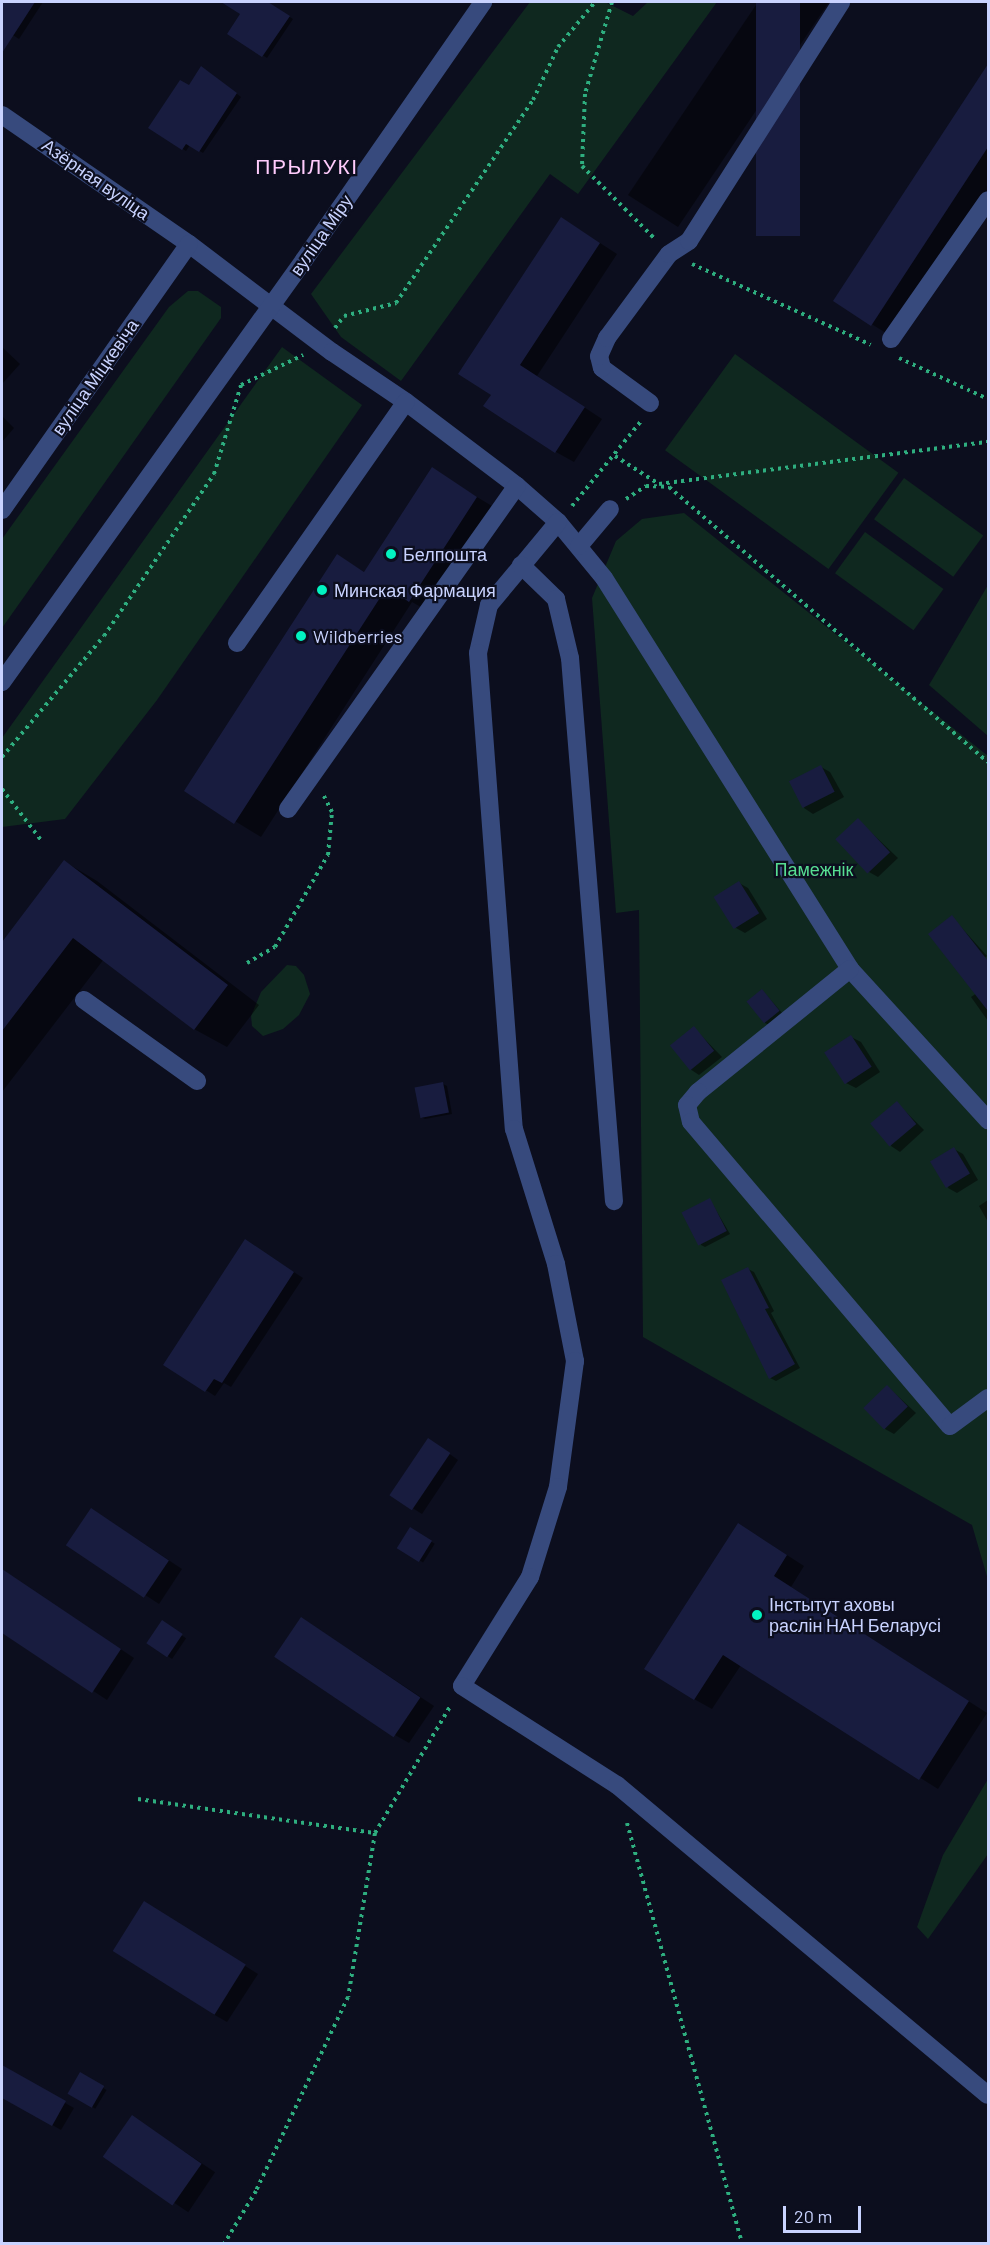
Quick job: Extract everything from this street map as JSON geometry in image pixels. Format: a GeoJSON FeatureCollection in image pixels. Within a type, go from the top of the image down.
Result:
{"type":"FeatureCollection","features":[{"type":"Feature","properties":{"kind":"street","name":"вуліца Міру"},"geometry":{"type":"LineString","coordinates":[[2,682],[272,306],[483,2]]}},
{"type":"Feature","properties":{"kind":"street"},"geometry":{"type":"LineString","coordinates":[[650,403],[602,368],[599,356],[607,338],[669,254],[689,241],[841,2]]}},
{"type":"Feature","properties":{"kind":"street","name":"Азёрная вуліца"},"geometry":{"type":"LineString","coordinates":[[2,115],[189,244],[323,345],[406,402],[517,486],[558,522],[579,546],[616,597],[850,969],[988,1120]]}},
{"type":"Feature","properties":{"kind":"street"},"geometry":{"type":"LineString","coordinates":[[893,347],[988,201]]}},
{"type":"Feature","properties":{"kind":"street","name":"вуліца Міцкевіча"},"geometry":{"type":"LineString","coordinates":[[2,510],[189,244]]}},
{"type":"Feature","properties":{"kind":"street"},"geometry":{"type":"LineString","coordinates":[[237,643],[406,402]]}},
{"type":"Feature","properties":{"kind":"street"},"geometry":{"type":"LineString","coordinates":[[288,809],[517,486]]}},
{"type":"Feature","properties":{"kind":"street"},"geometry":{"type":"LineString","coordinates":[[579,546],[610,509]]}},
{"type":"Feature","properties":{"kind":"street"},"geometry":{"type":"LineString","coordinates":[[558,522],[489,605],[478,653],[514,1128],[556,1264],[575,1361],[558,1487],[530,1577],[462,1686],[617,1785],[988,2095]]}},
{"type":"Feature","properties":{"kind":"street"},"geometry":{"type":"LineString","coordinates":[[521,565],[556,599],[570,658],[614,1201]]}},
{"type":"Feature","properties":{"kind":"street"},"geometry":{"type":"LineString","coordinates":[[850,969],[698,1092],[687,1105],[691,1122],[950,1426],[988,1398]]}},
{"type":"Feature","properties":{"kind":"street"},"geometry":{"type":"LineString","coordinates":[[84,1000],[196,1081]]}},
{"type":"Feature","properties":{"kind":"path"},"geometry":{"type":"LineString","coordinates":[[2,757],[104,636],[214,474],[241,385],[323,345],[344,316],[396,303],[533,100],[558,47],[595,2]]}},
{"type":"Feature","properties":{"kind":"path"},"geometry":{"type":"LineString","coordinates":[[612,2],[585,94],[582,166],[669,254],[874,346]]}},
{"type":"Feature","properties":{"kind":"path"},"geometry":{"type":"LineString","coordinates":[[893,347],[988,399]]}},
{"type":"Feature","properties":{"kind":"path"},"geometry":{"type":"LineString","coordinates":[[558,522],[639,426],[650,403]]}},
{"type":"Feature","properties":{"kind":"path"},"geometry":{"type":"LineString","coordinates":[[610,509],[646,486],[988,442]]}},
{"type":"Feature","properties":{"kind":"path"},"geometry":{"type":"LineString","coordinates":[[615,456],[659,484],[669,487],[988,762]]}},
{"type":"Feature","properties":{"kind":"path"},"geometry":{"type":"LineString","coordinates":[[246,963],[275,947],[328,855],[332,812],[313,774]]}},
{"type":"Feature","properties":{"kind":"path"},"geometry":{"type":"LineString","coordinates":[[2,789],[41,840]]}},
{"type":"Feature","properties":{"kind":"path"},"geometry":{"type":"LineString","coordinates":[[224,2244],[256,2191],[348,1997],[375,1833],[462,1686]]}},
{"type":"Feature","properties":{"kind":"path"},"geometry":{"type":"LineString","coordinates":[[138,1799],[375,1833]]}},
{"type":"Feature","properties":{"kind":"path"},"geometry":{"type":"LineString","coordinates":[[626,1820],[742,2244]]}},
{"type":"Feature","properties":{"kind":"green space"},"geometry":{"type":"Polygon","coordinates":[[[530,2],[605,2],[633,16],[648,2],[717,2],[578,194],[550,174],[401,381],[341,337],[311,294],[530,2]]]}},
{"type":"Feature","properties":{"kind":"green space"},"geometry":{"type":"Polygon","coordinates":[[[188,291],[198,291],[221,307],[221,318],[2,628],[2,539],[169,307],[188,291]]]}},
{"type":"Feature","properties":{"kind":"green space"},"geometry":{"type":"Polygon","coordinates":[[[282,347],[362,405],[157,700],[65,819],[2,827],[2,738],[282,347]]]}},
{"type":"Feature","properties":{"kind":"green space"},"geometry":{"type":"Polygon","coordinates":[[[735,354],[898,473],[828,569],[665,450],[735,354]]]}},
{"type":"Feature","properties":{"kind":"green space"},"geometry":{"type":"Polygon","coordinates":[[[904,478],[983,536],[953,577],[874,519],[904,478]]]}},
{"type":"Feature","properties":{"kind":"green space","name":"Памежнік"},"geometry":{"type":"Polygon","coordinates":[[[684,513],[988,756],[988,1580],[972,1525],[643,1337],[639,910],[616,913],[592,598],[616,541],[642,519],[684,513]]]}},
{"type":"Feature","properties":{"kind":"green space"},"geometry":{"type":"Polygon","coordinates":[[[865,532],[943,589],[913,630],[835,573],[865,532]]]}},
{"type":"Feature","properties":{"kind":"green space"},"geometry":{"type":"Polygon","coordinates":[[[988,585],[988,736],[929,685],[988,585]]]}},
{"type":"Feature","properties":{"kind":"green space"},"geometry":{"type":"Polygon","coordinates":[[[287,965],[296,966],[304,975],[310,994],[299,1015],[283,1029],[263,1036],[252,1026],[251,1016],[261,992],[287,965]]]}},
{"type":"Feature","properties":{"kind":"green space"},"geometry":{"type":"Polygon","coordinates":[[[988,1779],[988,1854],[928,1939],[917,1927],[943,1855],[988,1779]]]}},
{"type":"Feature","properties":{"kind":"building"},"geometry":{"type":"Polygon","coordinates":[[[2,2],[35,2],[2,53],[2,2]]]}},
{"type":"Feature","properties":{"kind":"building"},"geometry":{"type":"Polygon","coordinates":[[[221,2],[268,2],[290,16],[262,57],[227,34],[240,14],[221,2]]]}},
{"type":"Feature","properties":{"kind":"building"},"geometry":{"type":"Polygon","coordinates":[[[756,2],[800,2],[800,236],[756,236],[756,2]]]}},
{"type":"Feature","properties":{"kind":"building"},"geometry":{"type":"Polygon","coordinates":[[[988,64],[988,147],[871,326],[833,301],[988,64]]]}},
{"type":"Feature","properties":{"kind":"building"},"geometry":{"type":"Polygon","coordinates":[[[201,66],[237,93],[199,152],[186,144],[182,150],[148,128],[180,80],[189,85],[201,66]]]}},
{"type":"Feature","properties":{"kind":"building"},"geometry":{"type":"Polygon","coordinates":[[[561,217],[600,243],[520,365],[585,407],[555,453],[483,406],[491,395],[458,374],[561,217]]]}},
{"type":"Feature","properties":{"kind":"building"},"geometry":{"type":"Polygon","coordinates":[[[432,467],[477,497],[409,602],[387,587],[234,824],[184,791],[337,554],[364,572],[432,467]]]}},
{"type":"Feature","properties":{"kind":"building"},"geometry":{"type":"Polygon","coordinates":[[[821,765],[835,792],[803,808],[789,781],[821,765]]]}},
{"type":"Feature","properties":{"kind":"building"},"geometry":{"type":"Polygon","coordinates":[[[858,818],[890,852],[867,874],[835,839],[858,818]]]}},
{"type":"Feature","properties":{"kind":"building"},"geometry":{"type":"Polygon","coordinates":[[[64,860],[228,985],[194,1030],[73,938],[2,1031],[2,942],[64,860]]]}},
{"type":"Feature","properties":{"kind":"building"},"geometry":{"type":"Polygon","coordinates":[[[739,881],[759,913],[734,929],[714,897],[739,881]]]}},
{"type":"Feature","properties":{"kind":"building"},"geometry":{"type":"Polygon","coordinates":[[[952,915],[988,961],[988,1011],[928,934],[952,915]]]}},
{"type":"Feature","properties":{"kind":"building"},"geometry":{"type":"Polygon","coordinates":[[[762,989],[780,1011],[764,1023],[746,1002],[762,989]]]}},
{"type":"Feature","properties":{"kind":"building"},"geometry":{"type":"Polygon","coordinates":[[[694,1026],[714,1051],[690,1070],[670,1046],[694,1026]]]}},
{"type":"Feature","properties":{"kind":"building"},"geometry":{"type":"Polygon","coordinates":[[[851,1035],[872,1067],[845,1084],[824,1052],[851,1035]]]}},
{"type":"Feature","properties":{"kind":"building"},"geometry":{"type":"Polygon","coordinates":[[[443,1082],[449,1112],[420,1118],[415,1088],[443,1082]]]}},
{"type":"Feature","properties":{"kind":"building"},"geometry":{"type":"Polygon","coordinates":[[[897,1101],[916,1124],[889,1146],[870,1123],[897,1101]]]}},
{"type":"Feature","properties":{"kind":"building"},"geometry":{"type":"Polygon","coordinates":[[[954,1147],[970,1174],[946,1188],[930,1161],[954,1147]]]}},
{"type":"Feature","properties":{"kind":"building"},"geometry":{"type":"Polygon","coordinates":[[[710,1198],[727,1231],[698,1245],[681,1213],[710,1198]]]}},
{"type":"Feature","properties":{"kind":"building"},"geometry":{"type":"Polygon","coordinates":[[[245,1239],[294,1272],[222,1383],[214,1379],[205,1392],[163,1365],[245,1239]]]}},
{"type":"Feature","properties":{"kind":"building"},"geometry":{"type":"Polygon","coordinates":[[[748,1267],[769,1308],[765,1309],[795,1364],[769,1379],[721,1280],[748,1267]]]}},
{"type":"Feature","properties":{"kind":"building"},"geometry":{"type":"Polygon","coordinates":[[[887,1385],[908,1407],[884,1430],[863,1408],[887,1385]]]}},
{"type":"Feature","properties":{"kind":"building"},"geometry":{"type":"Polygon","coordinates":[[[428,1438],[450,1453],[412,1510],[389,1495],[428,1438]]]}},
{"type":"Feature","properties":{"kind":"building"},"geometry":{"type":"Polygon","coordinates":[[[91,1508],[169,1561],[144,1598],[66,1545],[91,1508]]]}},
{"type":"Feature","properties":{"kind":"building","name":"Інстытут аховы раслін НАН Беларусі"},"geometry":{"type":"Polygon","coordinates":[[[738,1523],[787,1555],[774,1576],[969,1701],[919,1780],[723,1655],[694,1700],[644,1669],[738,1523]]]}},
{"type":"Feature","properties":{"kind":"building"},"geometry":{"type":"Polygon","coordinates":[[[410,1527],[432,1541],[419,1562],[397,1548],[410,1527]]]}},
{"type":"Feature","properties":{"kind":"building"},"geometry":{"type":"Polygon","coordinates":[[[2,1569],[121,1649],[92,1693],[2,1633],[2,1569]]]}},
{"type":"Feature","properties":{"kind":"building"},"geometry":{"type":"Polygon","coordinates":[[[301,1617],[420,1698],[394,1737],[274,1657],[301,1617]]]}},
{"type":"Feature","properties":{"kind":"building"},"geometry":{"type":"Polygon","coordinates":[[[162,1620],[183,1634],[167,1657],[146,1643],[162,1620]]]}},
{"type":"Feature","properties":{"kind":"building"},"geometry":{"type":"Polygon","coordinates":[[[144,1901],[246,1965],[215,2015],[113,1951],[144,1901]]]}},
{"type":"Feature","properties":{"kind":"building"},"geometry":{"type":"Polygon","coordinates":[[[2,2065],[66,2101],[52,2126],[2,2098],[2,2065]]]}},
{"type":"Feature","properties":{"kind":"building"},"geometry":{"type":"Polygon","coordinates":[[[80,2072],[104,2086],[92,2108],[67,2094],[80,2072]]]}},
{"type":"Feature","properties":{"kind":"building"},"geometry":{"type":"Polygon","coordinates":[[[132,2115],[202,2164],[172,2206],[103,2157],[132,2115]]]}},
{"type":"Feature","properties":{"kind":"place","name":"Белпошта"},"geometry":{"type":"Point","coordinates":[391,554]}},
{"type":"Feature","properties":{"kind":"place","name":"Минская Фармация"},"geometry":{"type":"Point","coordinates":[322,590]}},
{"type":"Feature","properties":{"kind":"place","name":"Wildberries"},"geometry":{"type":"Point","coordinates":[301,636]}},
{"type":"Feature","properties":{"kind":"place","name":"Інстытут аховы раслін НАН Беларусі"},"geometry":{"type":"Point","coordinates":[757,1615]}},
{"type":"Feature","properties":{"kind":"district","name":"ПРЫЛУКІ"},"geometry":{"type":"Point","coordinates":[307,166]}}]}
